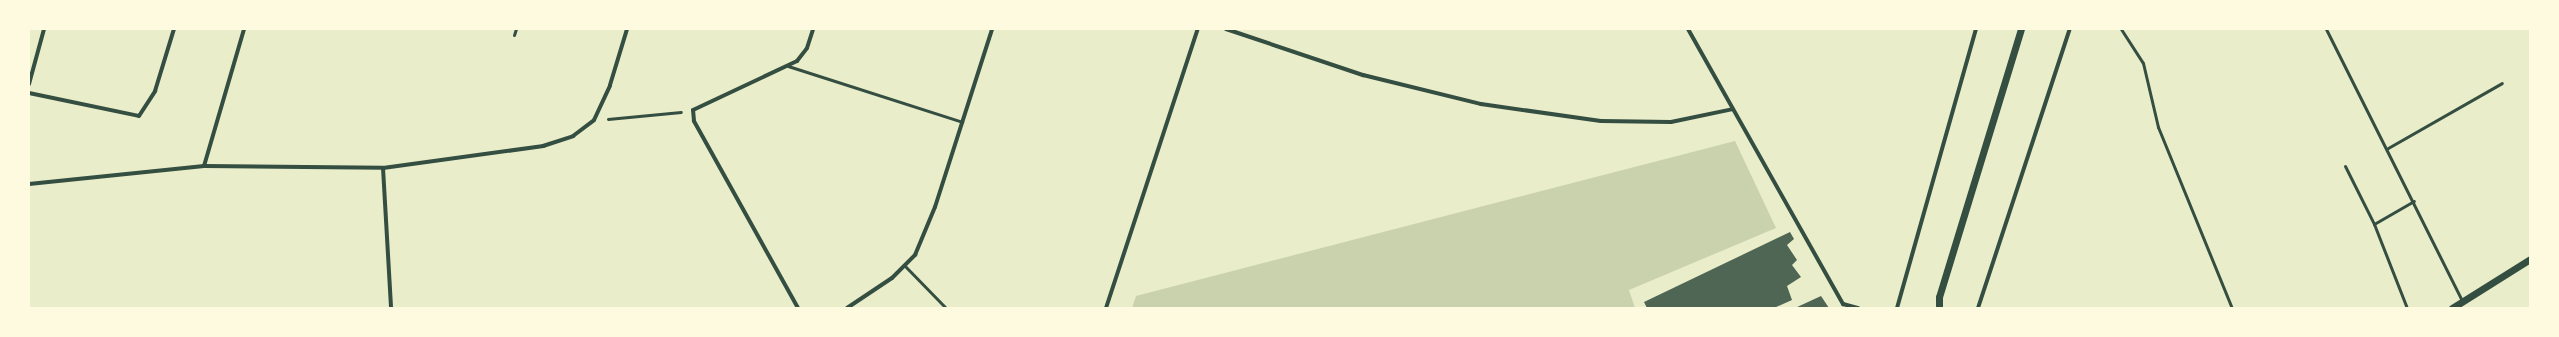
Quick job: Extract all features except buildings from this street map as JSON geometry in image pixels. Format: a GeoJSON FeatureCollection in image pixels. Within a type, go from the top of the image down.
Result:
{"type":"FeatureCollection","features":[{"type":"Feature","properties":{"kind":"street"},"geometry":{"type":"LineString","coordinates":[[29,84],[44,29]]}},
{"type":"Feature","properties":{"kind":"street"},"geometry":{"type":"LineString","coordinates":[[29,93],[139,116],[155,91],[174,29]]}},
{"type":"Feature","properties":{"kind":"street"},"geometry":{"type":"LineString","coordinates":[[204,166],[244,29]]}},
{"type":"Feature","properties":{"kind":"street"},"geometry":{"type":"LineString","coordinates":[[29,184],[204,166],[383,168],[543,146],[573,136],[594,120],[610,85],[627,29]]}},
{"type":"Feature","properties":{"kind":"street"},"geometry":{"type":"LineString","coordinates":[[798,308],[694,120],[693,110],[788,66],[807,48],[813,29]]}},
{"type":"Feature","properties":{"kind":"street"},"geometry":{"type":"LineString","coordinates":[[847,308],[915,255],[932,214],[992,29]]}},
{"type":"Feature","properties":{"kind":"street"},"geometry":{"type":"LineString","coordinates":[[1106,308],[1198,29]]}},
{"type":"Feature","properties":{"kind":"street"},"geometry":{"type":"LineString","coordinates":[[1226,29],[1363,75],[1482,104],[1601,121],[1671,122],[1733,109]]}},
{"type":"Feature","properties":{"kind":"street"},"geometry":{"type":"LineString","coordinates":[[1688,29],[1844,304],[1858,308]]}},
{"type":"Feature","properties":{"kind":"street"},"geometry":{"type":"LineString","coordinates":[[1897,308],[1976,29]]}},
{"type":"Feature","properties":{"kind":"street"},"geometry":{"type":"LineString","coordinates":[[1939,308],[1939,298],[2021,29]]}},
{"type":"Feature","properties":{"kind":"street"},"geometry":{"type":"LineString","coordinates":[[1978,308],[2070,29]]}},
{"type":"Feature","properties":{"kind":"street"},"geometry":{"type":"LineString","coordinates":[[383,168],[391,308]]}},
{"type":"Feature","properties":{"kind":"street"},"geometry":{"type":"LineString","coordinates":[[2452,308],[2530,259]]}},
{"type":"Feature","properties":{"kind":"lane"},"geometry":{"type":"LineString","coordinates":[[514,35],[516,29]]}},
{"type":"Feature","properties":{"kind":"lane"},"geometry":{"type":"LineString","coordinates":[[2120,29],[2144,63],[2158,127],[2232,308]]}},
{"type":"Feature","properties":{"kind":"lane"},"geometry":{"type":"LineString","coordinates":[[2326,29],[2388,148],[2463,302]]}},
{"type":"Feature","properties":{"kind":"lane"},"geometry":{"type":"LineString","coordinates":[[788,66],[962,122]]}},
{"type":"Feature","properties":{"kind":"lane"},"geometry":{"type":"LineString","coordinates":[[2388,148],[2502,83]]}},
{"type":"Feature","properties":{"kind":"lane"},"geometry":{"type":"LineString","coordinates":[[2345,166],[2374,224],[2407,308]]}},
{"type":"Feature","properties":{"kind":"lane"},"geometry":{"type":"LineString","coordinates":[[2374,224],[2414,201]]}},
{"type":"Feature","properties":{"kind":"lane"},"geometry":{"type":"LineString","coordinates":[[904,265],[946,308]]}},
{"type":"Feature","properties":{"kind":"path"},"geometry":{"type":"LineString","coordinates":[[594,120],[693,110]]}},
{"type":"Feature","properties":{"kind":"green space"},"geometry":{"type":"Polygon","coordinates":[[[1735,141],[1776,228],[1629,290],[1635,308],[1132,308],[1136,296],[1735,141]]]}}]}
